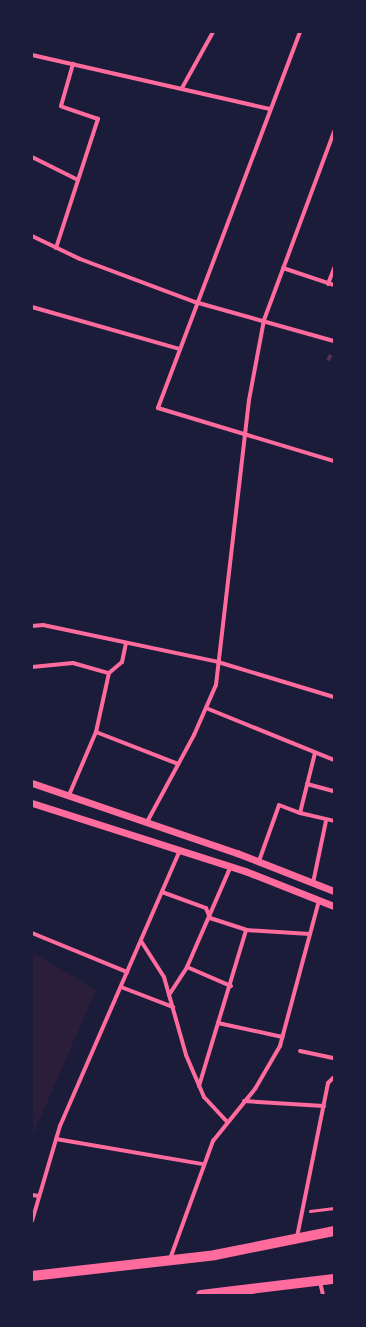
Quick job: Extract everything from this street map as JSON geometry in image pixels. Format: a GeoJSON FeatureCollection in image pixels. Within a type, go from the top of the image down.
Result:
{"type":"FeatureCollection","features":[{"type":"Feature","properties":{"kind":"main road"},"geometry":{"type":"LineString","coordinates":[[32,1276],[170,1260],[334,1231]]}},
{"type":"Feature","properties":{"kind":"main road"},"geometry":{"type":"LineString","coordinates":[[205,1295],[334,1279]]}},
{"type":"Feature","properties":{"kind":"street"},"geometry":{"type":"LineString","coordinates":[[182,88],[213,32]]}},
{"type":"Feature","properties":{"kind":"street"},"geometry":{"type":"LineString","coordinates":[[300,32],[196,302],[158,408],[334,461]]}},
{"type":"Feature","properties":{"kind":"street"},"geometry":{"type":"LineString","coordinates":[[32,55],[270,109]]}},
{"type":"Feature","properties":{"kind":"street"},"geometry":{"type":"LineString","coordinates":[[56,248],[98,119],[61,106],[73,64]]}},
{"type":"Feature","properties":{"kind":"street"},"geometry":{"type":"LineString","coordinates":[[146,822],[178,764],[216,685],[245,434],[264,320],[334,132]]}},
{"type":"Feature","properties":{"kind":"street"},"geometry":{"type":"LineString","coordinates":[[32,157],[78,180]]}},
{"type":"Feature","properties":{"kind":"street"},"geometry":{"type":"LineString","coordinates":[[32,236],[56,248],[196,302],[334,341]]}},
{"type":"Feature","properties":{"kind":"street"},"geometry":{"type":"LineString","coordinates":[[283,268],[334,285]]}},
{"type":"Feature","properties":{"kind":"street"},"geometry":{"type":"LineString","coordinates":[[328,284],[334,268]]}},
{"type":"Feature","properties":{"kind":"street"},"geometry":{"type":"LineString","coordinates":[[32,306],[179,349]]}},
{"type":"Feature","properties":{"kind":"street"},"geometry":{"type":"LineString","coordinates":[[32,626],[43,625],[218,662],[334,697]]}},
{"type":"Feature","properties":{"kind":"street"},"geometry":{"type":"LineString","coordinates":[[69,795],[96,732],[109,673],[122,662],[126,643]]}},
{"type":"Feature","properties":{"kind":"street"},"geometry":{"type":"LineString","coordinates":[[32,667],[73,663],[109,673]]}},
{"type":"Feature","properties":{"kind":"street"},"geometry":{"type":"LineString","coordinates":[[206,708],[334,760]]}},
{"type":"Feature","properties":{"kind":"street"},"geometry":{"type":"LineString","coordinates":[[96,732],[178,764]]}},
{"type":"Feature","properties":{"kind":"street"},"geometry":{"type":"LineString","coordinates":[[300,813],[315,753]]}},
{"type":"Feature","properties":{"kind":"street"},"geometry":{"type":"LineString","coordinates":[[32,782],[259,861],[334,891]]}},
{"type":"Feature","properties":{"kind":"street"},"geometry":{"type":"LineString","coordinates":[[307,784],[334,791]]}},
{"type":"Feature","properties":{"kind":"street"},"geometry":{"type":"LineString","coordinates":[[32,803],[231,866],[334,906]]}},
{"type":"Feature","properties":{"kind":"street"},"geometry":{"type":"LineString","coordinates":[[259,861],[279,805],[326,821],[334,821]]}},
{"type":"Feature","properties":{"kind":"street"},"geometry":{"type":"LineString","coordinates":[[313,883],[326,821]]}},
{"type":"Feature","properties":{"kind":"street"},"geometry":{"type":"LineString","coordinates":[[32,1221],[56,1139],[180,850]]}},
{"type":"Feature","properties":{"kind":"street"},"geometry":{"type":"LineString","coordinates":[[169,995],[187,968],[210,918],[231,866]]}},
{"type":"Feature","properties":{"kind":"street"},"geometry":{"type":"LineString","coordinates":[[162,892],[206,908],[210,918],[246,930],[310,934]]}},
{"type":"Feature","properties":{"kind":"street"},"geometry":{"type":"LineString","coordinates":[[170,1260],[203,1164],[227,1122],[255,1090],[283,1037],[319,900]]}},
{"type":"Feature","properties":{"kind":"street"},"geometry":{"type":"LineString","coordinates":[[199,1086],[231,986],[246,930]]}},
{"type":"Feature","properties":{"kind":"street"},"geometry":{"type":"LineString","coordinates":[[32,933],[127,972]]}},
{"type":"Feature","properties":{"kind":"street"},"geometry":{"type":"LineString","coordinates":[[141,940],[164,977],[199,1086],[204,1097],[227,1122]]}},
{"type":"Feature","properties":{"kind":"street"},"geometry":{"type":"LineString","coordinates":[[187,968],[231,986]]}},
{"type":"Feature","properties":{"kind":"street"},"geometry":{"type":"LineString","coordinates":[[121,987],[173,1007]]}},
{"type":"Feature","properties":{"kind":"street"},"geometry":{"type":"LineString","coordinates":[[218,1023],[283,1037]]}},
{"type":"Feature","properties":{"kind":"street"},"geometry":{"type":"LineString","coordinates":[[300,1051],[334,1058]]}},
{"type":"Feature","properties":{"kind":"street"},"geometry":{"type":"LineString","coordinates":[[297,1238],[328,1083],[334,1077]]}},
{"type":"Feature","properties":{"kind":"street"},"geometry":{"type":"LineString","coordinates":[[328,1083],[334,1084]]}},
{"type":"Feature","properties":{"kind":"street"},"geometry":{"type":"LineString","coordinates":[[244,1101],[324,1106]]}},
{"type":"Feature","properties":{"kind":"street"},"geometry":{"type":"LineString","coordinates":[[56,1139],[203,1164]]}},
{"type":"Feature","properties":{"kind":"street"},"geometry":{"type":"LineString","coordinates":[[32,1195],[39,1196]]}},
{"type":"Feature","properties":{"kind":"street"},"geometry":{"type":"LineString","coordinates":[[320,1280],[323,1295]]}},
{"type":"Feature","properties":{"kind":"path"},"geometry":{"type":"LineString","coordinates":[[302,1212],[334,1208]]}},
{"type":"Feature","properties":{"kind":"shaded area"},"geometry":{"type":"Polygon","coordinates":[[[32,952],[96,990],[32,1137],[32,952]]]}},
{"type":"Feature","properties":{"kind":"building"},"geometry":{"type":"Polygon","coordinates":[[[329,354],[333,356],[330,361],[326,359],[329,354]]]}}]}
